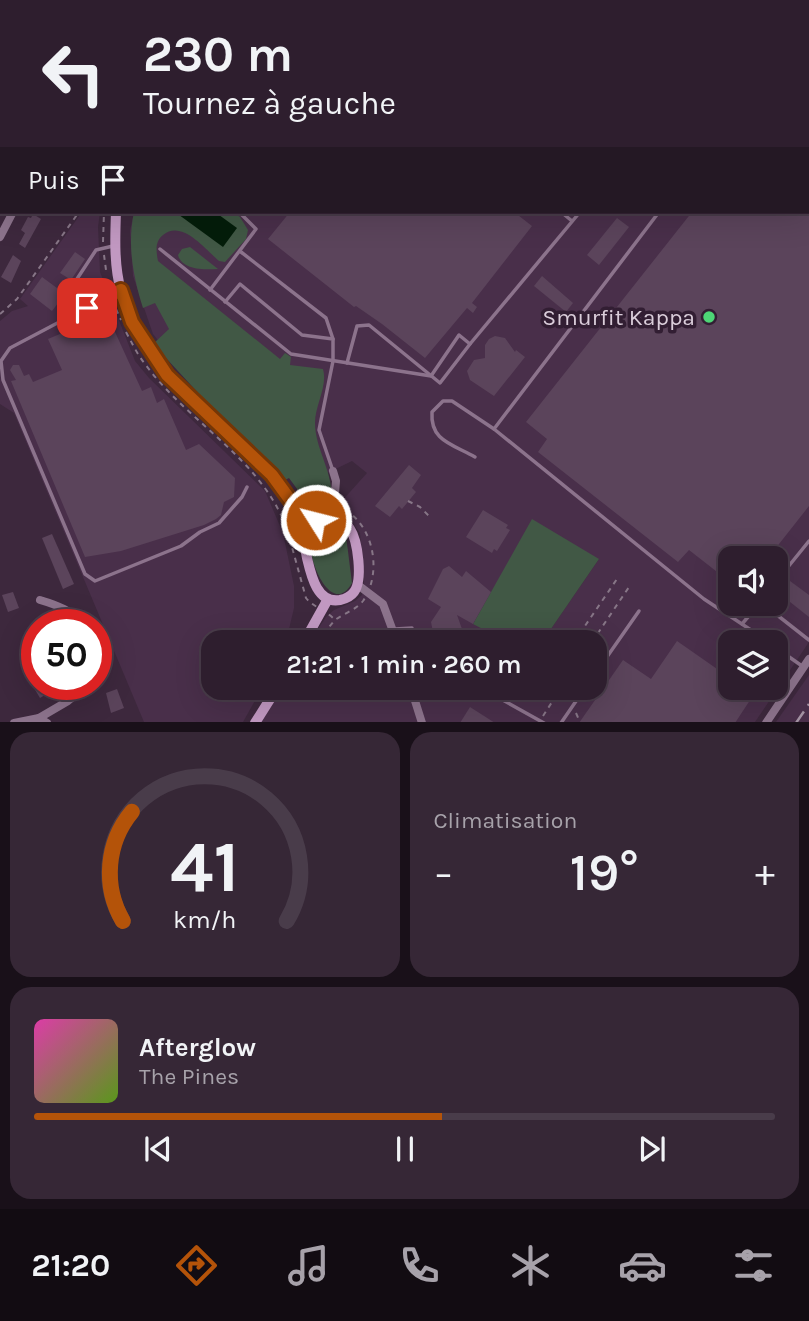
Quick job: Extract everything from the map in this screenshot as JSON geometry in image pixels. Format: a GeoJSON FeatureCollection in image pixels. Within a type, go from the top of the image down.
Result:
{"type":"FeatureCollection","features":[{"type":"Feature","properties":{"kind":"main road"},"geometry":{"type":"LineString","coordinates":[[116,214],[115,246],[121,290],[132,322],[167,375],[272,475],[310,525]]}},
{"type":"Feature","properties":{"kind":"main road"},"geometry":{"type":"LineString","coordinates":[[333,517],[344,522],[354,534],[359,569],[358,585],[351,596],[342,600],[328,598],[316,587],[303,540],[310,525],[322,518],[333,517]]}},
{"type":"Feature","properties":{"kind":"main road"},"geometry":{"type":"LineString","coordinates":[[311,630],[328,598]]}},
{"type":"Feature","properties":{"kind":"main road"},"geometry":{"type":"LineString","coordinates":[[256,722],[269,700]]}},
{"type":"Feature","properties":{"kind":"street"},"geometry":{"type":"LineString","coordinates":[[0,237],[12,214]]}},
{"type":"Feature","properties":{"kind":"street"},"geometry":{"type":"LineString","coordinates":[[333,471],[333,517]]}},
{"type":"Feature","properties":{"kind":"street"},"geometry":{"type":"LineString","coordinates":[[358,585],[383,604],[393,630]]}},
{"type":"Feature","properties":{"kind":"street"},"geometry":{"type":"LineString","coordinates":[[40,600],[64,609]]}},
{"type":"Feature","properties":{"kind":"street"},"geometry":{"type":"LineString","coordinates":[[767,722],[806,663]]}},
{"type":"Feature","properties":{"kind":"street"},"geometry":{"type":"LineString","coordinates":[[24,722],[43,720],[69,700]]}},
{"type":"Feature","properties":{"kind":"street"},"geometry":{"type":"LineString","coordinates":[[415,700],[422,722]]}},
{"type":"Feature","properties":{"kind":"lane"},"geometry":{"type":"LineString","coordinates":[[210,290],[257,229],[241,214]]}},
{"type":"Feature","properties":{"kind":"lane"},"geometry":{"type":"LineString","coordinates":[[563,214],[572,221]]}},
{"type":"Feature","properties":{"kind":"lane"},"geometry":{"type":"LineString","coordinates":[[346,363],[357,326],[369,325],[440,383],[578,214]]}},
{"type":"Feature","properties":{"kind":"lane"},"geometry":{"type":"LineString","coordinates":[[494,429],[657,214]]}},
{"type":"Feature","properties":{"kind":"lane"},"geometry":{"type":"LineString","coordinates":[[72,285],[96,250],[115,246]]}},
{"type":"Feature","properties":{"kind":"lane"},"geometry":{"type":"LineString","coordinates":[[160,249],[291,354],[431,376]]}},
{"type":"Feature","properties":{"kind":"lane"},"geometry":{"type":"LineString","coordinates":[[241,252],[326,318],[333,339],[333,361],[319,430],[333,471]]}},
{"type":"Feature","properties":{"kind":"lane"},"geometry":{"type":"LineString","coordinates":[[225,302],[240,284],[302,335],[333,339]]}},
{"type":"Feature","properties":{"kind":"lane"},"geometry":{"type":"LineString","coordinates":[[121,290],[10,348],[1,361],[3,380],[85,574],[95,581],[181,547],[200,532],[219,523],[242,497],[247,487]]}},
{"type":"Feature","properties":{"kind":"lane"},"geometry":{"type":"LineString","coordinates":[[431,376],[459,335],[470,344]]}},
{"type":"Feature","properties":{"kind":"lane"},"geometry":{"type":"LineString","coordinates":[[475,457],[436,435],[431,424],[432,412],[443,401],[452,401],[494,429],[704,599],[751,630]]}},
{"type":"Feature","properties":{"kind":"lane"},"geometry":{"type":"LineString","coordinates":[[788,567],[809,541]]}},
{"type":"Feature","properties":{"kind":"lane"},"geometry":{"type":"LineString","coordinates":[[607,657],[639,611]]}},
{"type":"Feature","properties":{"kind":"lane"},"geometry":{"type":"LineString","coordinates":[[742,624],[750,616]]}},
{"type":"Feature","properties":{"kind":"lane"},"geometry":{"type":"LineString","coordinates":[[777,616],[809,640]]}},
{"type":"Feature","properties":{"kind":"lane"},"geometry":{"type":"LineString","coordinates":[[393,630],[412,628]]}},
{"type":"Feature","properties":{"kind":"lane"},"geometry":{"type":"LineString","coordinates":[[788,653],[806,663]]}},
{"type":"Feature","properties":{"kind":"lane"},"geometry":{"type":"LineString","coordinates":[[503,700],[544,722]]}},
{"type":"Feature","properties":{"kind":"lane"},"geometry":{"type":"LineString","coordinates":[[562,722],[577,700]]}},
{"type":"Feature","properties":{"kind":"path"},"geometry":{"type":"LineString","coordinates":[[0,314],[17,299],[78,214]]}},
{"type":"Feature","properties":{"kind":"path"},"geometry":{"type":"LineString","coordinates":[[408,501],[420,507],[429,517]]}},
{"type":"Feature","properties":{"kind":"path"},"geometry":{"type":"LineString","coordinates":[[310,511],[319,506],[330,505]]}},
{"type":"Feature","properties":{"kind":"path"},"geometry":{"type":"LineString","coordinates":[[297,526],[288,529],[297,568]]}},
{"type":"Feature","properties":{"kind":"path"},"geometry":{"type":"LineString","coordinates":[[369,542],[374,568],[370,581]]}},
{"type":"Feature","properties":{"kind":"path"},"geometry":{"type":"LineString","coordinates":[[582,630],[617,579]]}},
{"type":"Feature","properties":{"kind":"path"},"geometry":{"type":"LineString","coordinates":[[303,584],[306,598],[313,604]]}},
{"type":"Feature","properties":{"kind":"path"},"geometry":{"type":"LineString","coordinates":[[600,630],[629,587]]}},
{"type":"Feature","properties":{"kind":"path"},"geometry":{"type":"LineString","coordinates":[[327,630],[335,620],[363,600]]}},
{"type":"Feature","properties":{"kind":"path"},"geometry":{"type":"LineString","coordinates":[[329,613],[335,620]]}},
{"type":"Feature","properties":{"kind":"path"},"geometry":{"type":"LineString","coordinates":[[544,722],[543,716],[554,700]]}},
{"type":"Feature","properties":{"kind":"shaded area"},"geometry":{"type":"Polygon","coordinates":[[[81,214],[100,214],[100,272],[135,361],[149,378],[265,491],[283,533],[294,586],[294,608],[289,630],[201,630],[201,700],[255,700],[243,722],[144,722],[112,646],[112,609],[96,609],[14,413],[0,404],[0,321],[12,311],[28,306],[20,299],[81,214]]]}},
{"type":"Feature","properties":{"kind":"shaded area"},"geometry":{"type":"Polygon","coordinates":[[[134,214],[809,214],[809,642],[788,673],[788,630],[718,630],[718,700],[770,700],[755,722],[261,722],[275,700],[607,700],[607,630],[550,630],[599,559],[500,578],[473,623],[486,630],[317,630],[334,610],[362,595],[364,581],[360,533],[341,502],[367,473],[352,461],[315,479],[177,364],[153,334],[133,276],[130,231],[134,214]]]}},
{"type":"Feature","properties":{"kind":"shaded area"},"geometry":{"type":"Polygon","coordinates":[[[134,214],[235,214],[240,217],[248,230],[246,239],[225,262],[219,261],[200,243],[178,231],[163,235],[157,243],[158,261],[280,359],[285,353],[291,357],[290,365],[323,369],[324,382],[315,423],[318,443],[328,472],[331,502],[311,508],[289,478],[285,480],[214,410],[153,344],[169,329],[155,303],[143,308],[132,260],[134,214]]]}},
{"type":"Feature","properties":{"kind":"shaded area"},"geometry":{"type":"Polygon","coordinates":[[[178,214],[218,214],[237,228],[223,247],[178,214]]]}},
{"type":"Feature","properties":{"kind":"shaded area"},"geometry":{"type":"Polygon","coordinates":[[[190,247],[218,269],[200,269],[184,264],[178,255],[182,249],[190,247]]]}},
{"type":"Feature","properties":{"kind":"shaded area"},"geometry":{"type":"Polygon","coordinates":[[[532,519],[599,559],[550,630],[485,630],[473,624],[532,519]]]}},
{"type":"Feature","properties":{"kind":"shaded area"},"geometry":{"type":"Polygon","coordinates":[[[326,524],[334,525],[346,536],[352,583],[344,592],[335,594],[320,579],[311,554],[312,534],[326,524]]]}},
{"type":"Feature","properties":{"kind":"shaded area"},"geometry":{"type":"Polygon","coordinates":[[[809,675],[809,722],[776,722],[809,675]]]}},
{"type":"Feature","properties":{"kind":"building"},"geometry":{"type":"Polygon","coordinates":[[[33,214],[41,219],[25,248],[19,244],[25,233],[21,230],[28,217],[31,218],[33,214]]]}},
{"type":"Feature","properties":{"kind":"building"},"geometry":{"type":"Polygon","coordinates":[[[288,214],[517,214],[532,226],[472,303],[477,307],[473,313],[467,308],[425,358],[382,324],[354,307],[268,239],[288,214]]]}},
{"type":"Feature","properties":{"kind":"building","name":"Smurfit Kappa"},"geometry":{"type":"Polygon","coordinates":[[[690,214],[809,214],[809,506],[777,546],[718,546],[718,573],[689,550],[678,562],[538,452],[547,439],[526,422],[690,214]]]}},
{"type":"Feature","properties":{"kind":"building"},"geometry":{"type":"Polygon","coordinates":[[[617,218],[629,227],[599,265],[587,255],[617,218]]]}},
{"type":"Feature","properties":{"kind":"building"},"geometry":{"type":"Polygon","coordinates":[[[75,252],[85,259],[71,280],[60,273],[75,252]]]}},
{"type":"Feature","properties":{"kind":"building"},"geometry":{"type":"Polygon","coordinates":[[[13,255],[21,261],[11,283],[1,277],[13,255]]]}},
{"type":"Feature","properties":{"kind":"building"},"geometry":{"type":"Polygon","coordinates":[[[542,276],[573,303],[566,312],[534,286],[542,276]]]}},
{"type":"Feature","properties":{"kind":"building"},"geometry":{"type":"Polygon","coordinates":[[[42,277],[65,294],[52,311],[30,294],[42,277]]]}},
{"type":"Feature","properties":{"kind":"building"},"geometry":{"type":"Polygon","coordinates":[[[105,310],[142,391],[151,387],[157,403],[164,399],[186,450],[199,444],[235,478],[234,497],[224,502],[221,515],[204,525],[121,551],[85,557],[11,381],[16,380],[10,370],[13,365],[19,365],[24,376],[29,374],[33,382],[62,370],[48,339],[79,326],[78,322],[105,310]]]}},
{"type":"Feature","properties":{"kind":"building"},"geometry":{"type":"Polygon","coordinates":[[[495,336],[505,338],[515,352],[516,350],[525,357],[494,396],[470,380],[467,371],[474,360],[485,358],[485,345],[495,336]]]}},
{"type":"Feature","properties":{"kind":"building"},"geometry":{"type":"Polygon","coordinates":[[[409,465],[421,475],[412,488],[416,492],[402,509],[399,506],[390,517],[375,506],[409,465]]]}},
{"type":"Feature","properties":{"kind":"building"},"geometry":{"type":"Polygon","coordinates":[[[483,510],[508,525],[506,528],[510,530],[497,551],[494,549],[492,553],[466,537],[483,510]]]}},
{"type":"Feature","properties":{"kind":"building"},"geometry":{"type":"Polygon","coordinates":[[[52,534],[74,584],[63,589],[42,538],[52,534]]]}},
{"type":"Feature","properties":{"kind":"building"},"geometry":{"type":"Polygon","coordinates":[[[449,566],[462,577],[466,571],[491,592],[473,624],[457,615],[461,630],[433,630],[431,622],[441,607],[428,599],[443,569],[449,566]]]}},
{"type":"Feature","properties":{"kind":"building"},"geometry":{"type":"Polygon","coordinates":[[[790,581],[809,595],[809,617],[788,600],[790,581]]]}},
{"type":"Feature","properties":{"kind":"building"},"geometry":{"type":"Polygon","coordinates":[[[13,592],[19,608],[8,612],[2,595],[13,592]]]}},
{"type":"Feature","properties":{"kind":"building"},"geometry":{"type":"Polygon","coordinates":[[[677,641],[718,670],[718,700],[750,700],[736,722],[580,722],[595,700],[607,700],[607,683],[623,660],[651,679],[677,641]]]}},
{"type":"Feature","properties":{"kind":"building"},"geometry":{"type":"Polygon","coordinates":[[[117,689],[124,708],[111,713],[108,700],[112,700],[112,691],[117,689]]]}},
{"type":"Feature","properties":{"kind":"building"},"geometry":{"type":"Polygon","coordinates":[[[470,707],[493,722],[461,722],[470,707]]]}},
{"type":"Feature","properties":{"kind":"railway"},"geometry":{"type":"LineString","coordinates":[[797,722],[809,704]]}},
{"type":"Feature","properties":{"kind":"place","name":"Smurfit Kappa"},"geometry":{"type":"Point","coordinates":[709,317]}},
{"type":"Feature","properties":{"kind":"route"},"geometry":{"type":"LineString","coordinates":[[87,308],[121,290],[132,322],[167,375],[272,475],[310,525],[316,520]]}}]}
